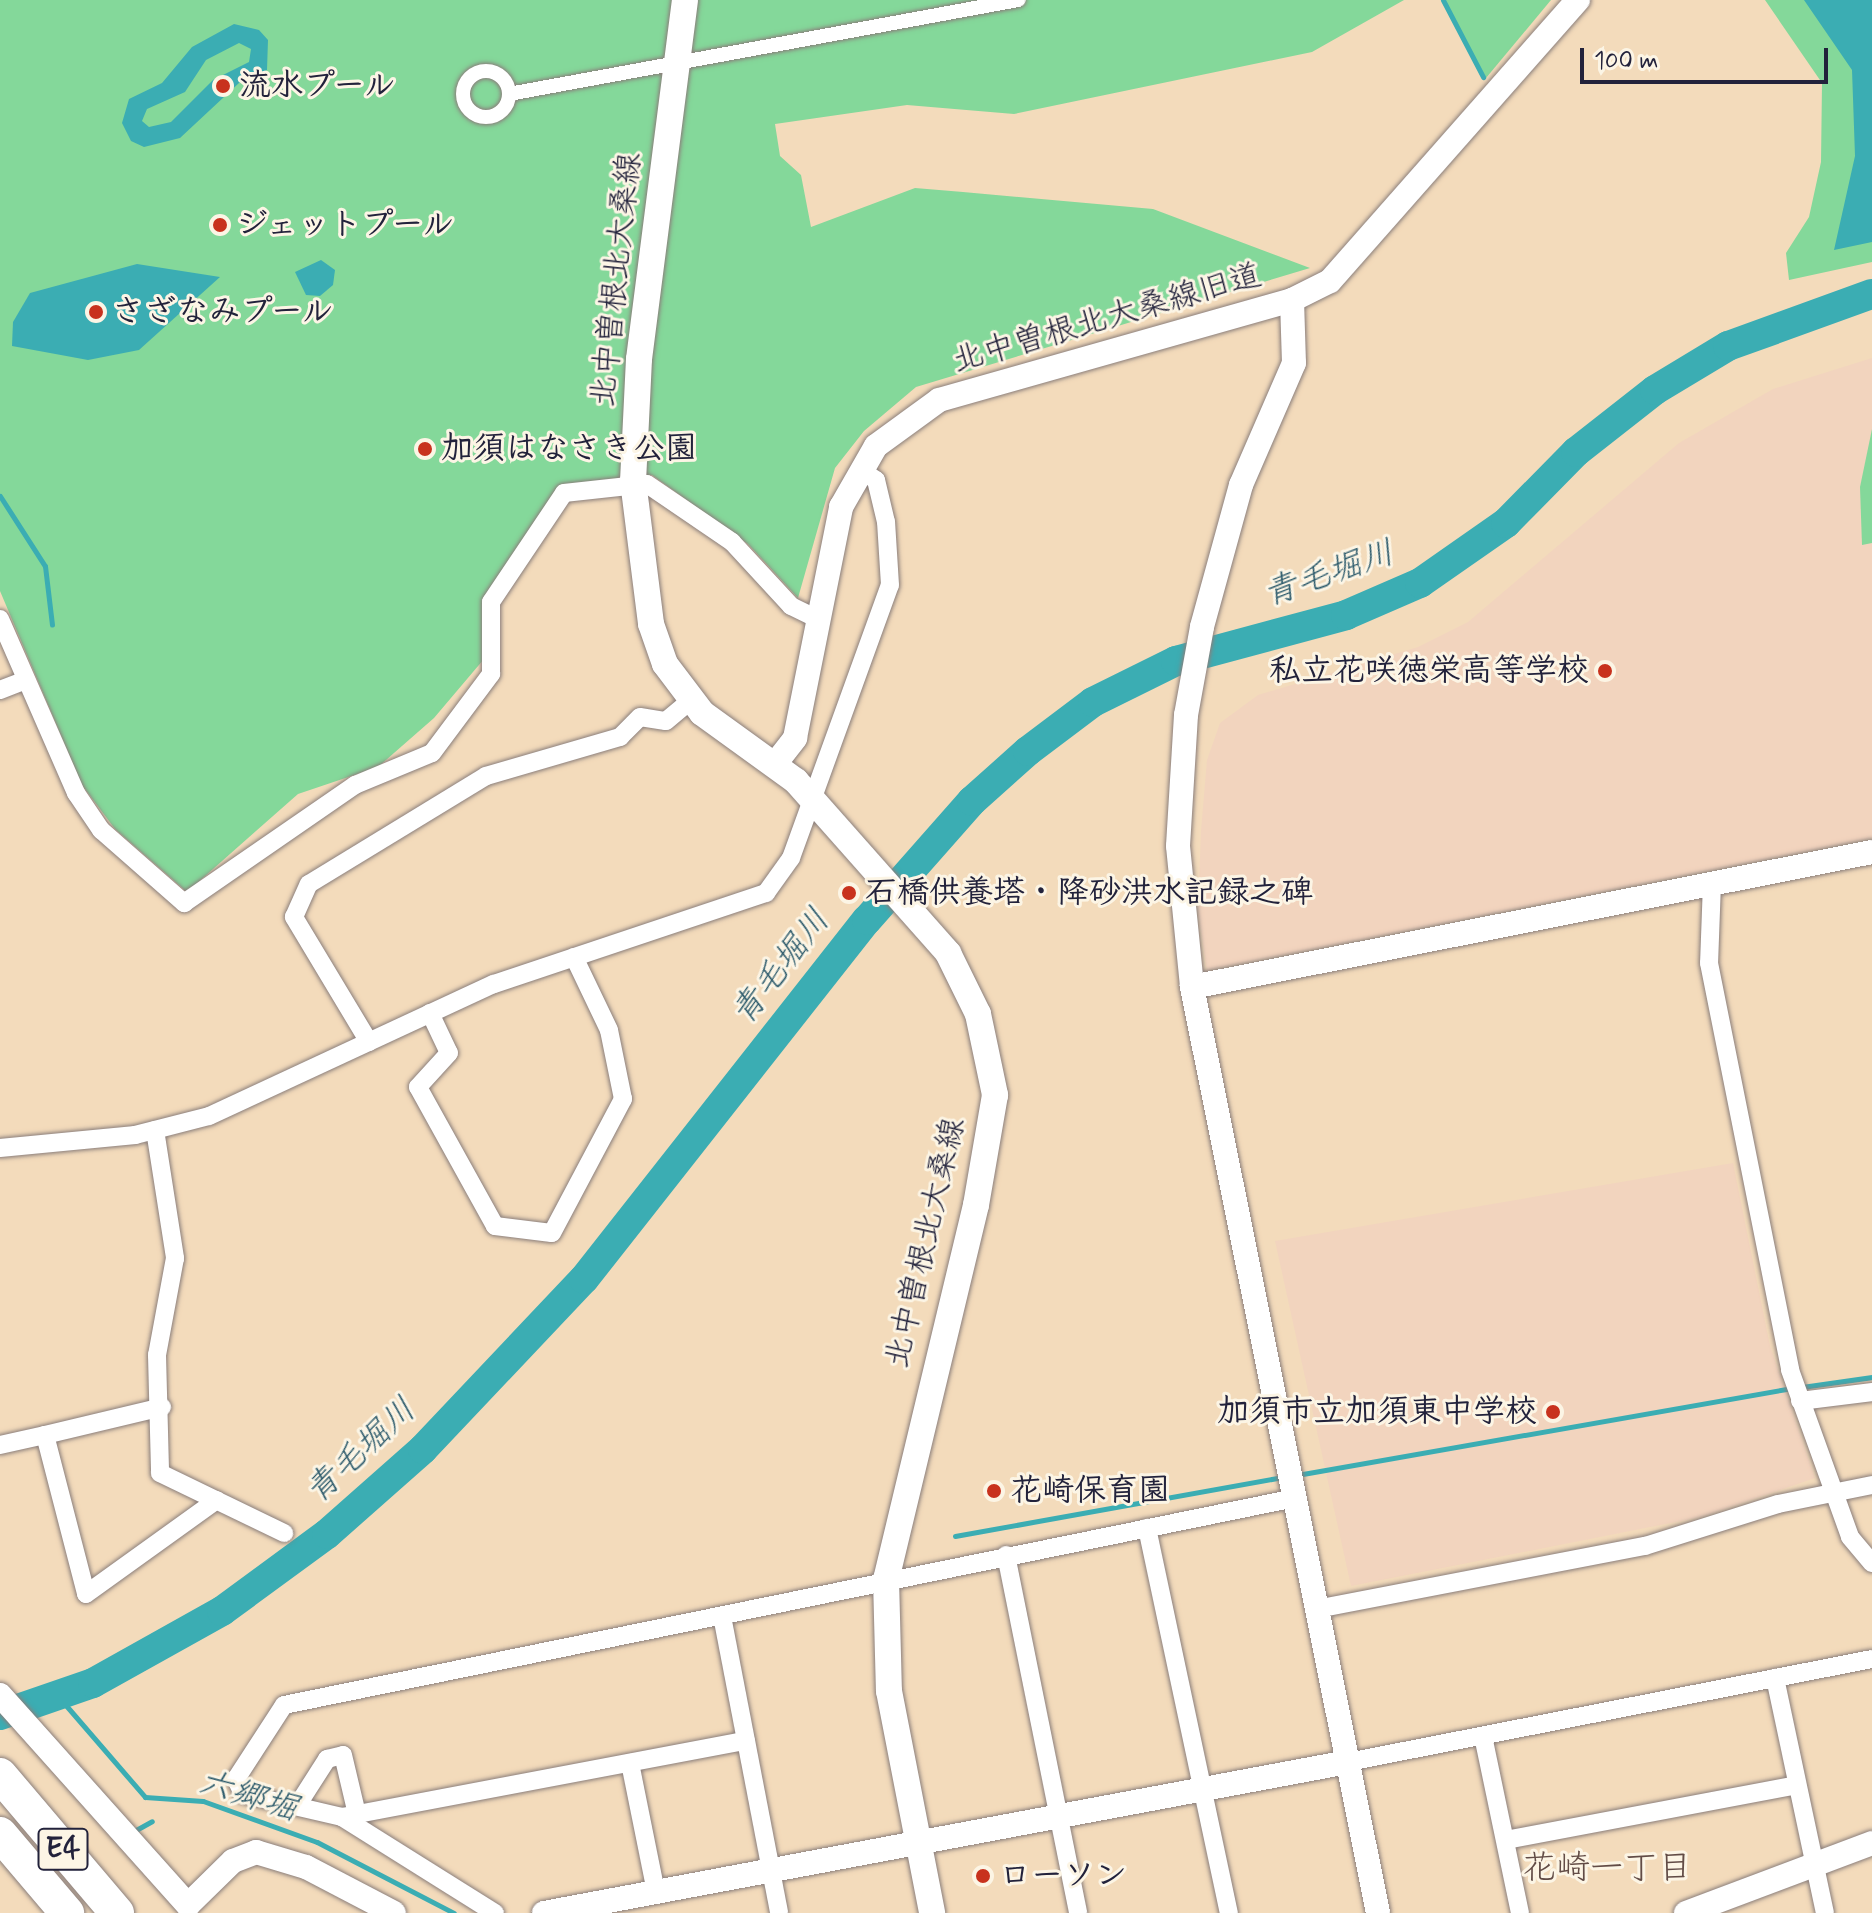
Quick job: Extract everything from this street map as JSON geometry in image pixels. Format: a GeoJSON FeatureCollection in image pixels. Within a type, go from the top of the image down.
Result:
{"type":"FeatureCollection","features":[{"type":"Feature","properties":{"kind":"highway","name":"E4"},"geometry":{"type":"LineString","coordinates":[[4,1780],[117,1913]]}},
{"type":"Feature","properties":{"kind":"highway","name":"E4"},"geometry":{"type":"LineString","coordinates":[[0,1834],[67,1913]]}},
{"type":"Feature","properties":{"kind":"main road","name":"北中曽根北大桑線"},"geometry":{"type":"LineString","coordinates":[[685,0],[639,359],[633,481],[651,624],[665,664],[691,700],[726,734],[775,764],[810,795],[872,873],[948,953],[968,990],[995,1095],[976,1205],[896,1515],[886,1579],[889,1691],[932,1913]]}},
{"type":"Feature","properties":{"kind":"street"},"geometry":{"type":"LineString","coordinates":[[509,94],[676,60],[1018,0]]}},
{"type":"Feature","properties":{"kind":"street","name":"北中曽根北大桑線旧道"},"geometry":{"type":"LineString","coordinates":[[775,764],[795,738],[816,618],[841,507],[876,446],[939,400],[1292,300],[1346,268],[1578,0]]}},
{"type":"Feature","properties":{"kind":"street"},"geometry":{"type":"LineString","coordinates":[[1292,300],[1294,363],[1241,485],[1202,627],[1186,715],[1178,846],[1192,987],[1378,1913]]}},
{"type":"Feature","properties":{"kind":"street"},"geometry":{"type":"LineString","coordinates":[[0,1148],[155,1130],[245,1102],[430,1013],[574,957],[755,901],[784,872],[890,585],[886,522],[876,480],[862,471]]}},
{"type":"Feature","properties":{"kind":"street"},"geometry":{"type":"LineString","coordinates":[[0,619],[50,745],[101,830],[175,896],[193,902],[355,785],[432,753],[491,674],[491,602],[564,493],[633,481],[732,542],[791,606],[816,618]]}},
{"type":"Feature","properties":{"kind":"street"},"geometry":{"type":"LineString","coordinates":[[0,690],[24,681]]}},
{"type":"Feature","properties":{"kind":"street"},"geometry":{"type":"LineString","coordinates":[[369,1042],[294,917],[309,884],[486,776],[620,737],[640,717],[666,721],[691,700]]}},
{"type":"Feature","properties":{"kind":"street"},"geometry":{"type":"LineString","coordinates":[[1192,987],[1872,852]]}},
{"type":"Feature","properties":{"kind":"street"},"geometry":{"type":"LineString","coordinates":[[1712,883],[1709,963],[1800,1401],[1850,1537],[1872,1563]]}},
{"type":"Feature","properties":{"kind":"street"},"geometry":{"type":"LineString","coordinates":[[430,1013],[449,1053],[418,1087],[495,1226],[552,1233],[623,1099],[609,1030],[574,957]]}},
{"type":"Feature","properties":{"kind":"street"},"geometry":{"type":"LineString","coordinates":[[155,1130],[175,1258],[157,1355],[162,1407],[160,1473],[284,1533]]}},
{"type":"Feature","properties":{"kind":"street"},"geometry":{"type":"LineString","coordinates":[[1800,1401],[1872,1392]]}},
{"type":"Feature","properties":{"kind":"street"},"geometry":{"type":"LineString","coordinates":[[0,1445],[162,1407]]}},
{"type":"Feature","properties":{"kind":"street"},"geometry":{"type":"LineString","coordinates":[[45,1435],[86,1594],[217,1500]]}},
{"type":"Feature","properties":{"kind":"street"},"geometry":{"type":"LineString","coordinates":[[1317,1609],[1645,1546],[1834,1492],[1872,1485]]}},
{"type":"Feature","properties":{"kind":"street"},"geometry":{"type":"LineString","coordinates":[[746,1741],[350,1815],[243,1794],[236,1779],[284,1705],[722,1616],[886,1579],[1295,1498]]}},
{"type":"Feature","properties":{"kind":"street"},"geometry":{"type":"LineString","coordinates":[[1147,1528],[1205,1788],[1229,1913]]}},
{"type":"Feature","properties":{"kind":"street"},"geometry":{"type":"LineString","coordinates":[[1006,1555],[1078,1913]]}},
{"type":"Feature","properties":{"kind":"street"},"geometry":{"type":"LineString","coordinates":[[722,1616],[779,1913]]}},
{"type":"Feature","properties":{"kind":"street"},"geometry":{"type":"LineString","coordinates":[[544,1913],[1348,1762],[1872,1659]]}},
{"type":"Feature","properties":{"kind":"street"},"geometry":{"type":"LineString","coordinates":[[1775,1678],[1810,1865],[1825,1913]]}},
{"type":"Feature","properties":{"kind":"street"},"geometry":{"type":"LineString","coordinates":[[0,1695],[48,1755],[188,1910],[233,1861],[256,1852],[306,1867],[394,1913]]}},
{"type":"Feature","properties":{"kind":"street"},"geometry":{"type":"LineString","coordinates":[[1483,1736],[1520,1913]]}},
{"type":"Feature","properties":{"kind":"street"},"geometry":{"type":"LineString","coordinates":[[297,1806],[327,1759],[343,1755],[350,1815],[495,1913]]}},
{"type":"Feature","properties":{"kind":"street"},"geometry":{"type":"LineString","coordinates":[[630,1763],[656,1892]]}},
{"type":"Feature","properties":{"kind":"street"},"geometry":{"type":"LineString","coordinates":[[1506,1840],[1796,1785]]}},
{"type":"Feature","properties":{"kind":"street"},"geometry":{"type":"LineString","coordinates":[[1686,1913],[1872,1843]]}},
{"type":"Feature","properties":{"kind":"shaded area","name":"私立花咲徳栄高等学校"},"geometry":{"type":"Polygon","coordinates":[[[1872,358],[1872,838],[1207,970],[1198,912],[1201,831],[1207,760],[1220,723],[1258,695],[1418,647],[1468,622],[1679,443],[1773,389],[1872,358]]]}},
{"type":"Feature","properties":{"kind":"shaded area","name":"加須市立加須東中学校"},"geometry":{"type":"Polygon","coordinates":[[[1733,1163],[1770,1346],[1815,1478],[1701,1517],[1351,1586],[1275,1241],[1733,1163]]]}},
{"type":"Feature","properties":{"kind":"green space","name":"加須はなさき公園"},"geometry":{"type":"Polygon","coordinates":[[[0,0],[1404,0],[1312,52],[1014,114],[907,105],[775,124],[780,156],[801,175],[811,227],[915,188],[1153,209],[1310,268],[916,387],[864,431],[835,468],[798,598],[748,544],[652,475],[560,488],[484,598],[484,659],[434,718],[378,767],[298,794],[187,892],[115,829],[82,785],[0,591],[0,0]]]}},
{"type":"Feature","properties":{"kind":"green space"},"geometry":{"type":"Polygon","coordinates":[[[1443,0],[1551,0],[1486,78],[1443,0]]]}},
{"type":"Feature","properties":{"kind":"green space"},"geometry":{"type":"Polygon","coordinates":[[[1765,0],[1872,0],[1872,262],[1789,280],[1786,253],[1809,217],[1821,162],[1822,83],[1765,0]]]}},
{"type":"Feature","properties":{"kind":"green space"},"geometry":{"type":"Polygon","coordinates":[[[1872,429],[1872,543],[1862,545],[1860,487],[1872,429]]]}},
{"type":"Feature","properties":{"kind":"water"},"geometry":{"type":"Polygon","coordinates":[[[1804,0],[1872,0],[1872,242],[1834,250],[1855,156],[1852,70],[1804,0]]]}},
{"type":"Feature","properties":{"kind":"water","name":"流水プール"},"geometry":{"type":"Polygon","coordinates":[[[234,24],[259,30],[268,40],[267,70],[239,83],[180,138],[144,147],[131,141],[122,123],[129,99],[162,83],[192,47],[234,24]],[[239,43],[206,60],[185,92],[147,109],[142,121],[149,127],[171,122],[213,80],[249,62],[251,49],[239,43]]]}},
{"type":"Feature","properties":{"kind":"water"},"geometry":{"type":"Polygon","coordinates":[[[321,260],[335,270],[333,285],[320,296],[306,295],[295,272],[321,260]]]}},
{"type":"Feature","properties":{"kind":"water","name":"さざなみプール"},"geometry":{"type":"Polygon","coordinates":[[[137,264],[220,277],[139,350],[88,360],[12,346],[13,322],[30,293],[137,264]]]}},
{"type":"Feature","properties":{"kind":"waterway"},"geometry":{"type":"LineString","coordinates":[[1443,0],[1483,77]]}},
{"type":"Feature","properties":{"kind":"waterway","name":"青毛堀川"},"geometry":{"type":"LineString","coordinates":[[0,1715],[93,1683],[222,1611],[327,1534],[423,1449],[584,1279],[867,920],[972,801],[1028,751],[1093,702],[1176,661],[1346,615],[1420,583],[1506,523],[1576,452],[1655,390],[1728,346],[1872,294]]}},
{"type":"Feature","properties":{"kind":"waterway"},"geometry":{"type":"LineString","coordinates":[[0,496],[45,566],[52,625]]}},
{"type":"Feature","properties":{"kind":"waterway"},"geometry":{"type":"LineString","coordinates":[[1802,1387],[1872,1377]]}},
{"type":"Feature","properties":{"kind":"waterway"},"geometry":{"type":"LineString","coordinates":[[1297,1475],[1792,1388]]}},
{"type":"Feature","properties":{"kind":"waterway"},"geometry":{"type":"LineString","coordinates":[[955,1536],[1284,1477]]}},
{"type":"Feature","properties":{"kind":"waterway","name":"六郷堀"},"geometry":{"type":"LineString","coordinates":[[57,1695],[145,1797],[203,1801],[317,1842],[454,1913]]}},
{"type":"Feature","properties":{"kind":"waterway","name":"六郷堀"},"geometry":{"type":"LineString","coordinates":[[136,1830],[152,1821]]}},
{"type":"Feature","properties":{"kind":"place","name":"流水プール"},"geometry":{"type":"Point","coordinates":[223,86]}},
{"type":"Feature","properties":{"kind":"place","name":"ジェットプール"},"geometry":{"type":"Point","coordinates":[220,225]}},
{"type":"Feature","properties":{"kind":"place","name":"さざなみプール"},"geometry":{"type":"Point","coordinates":[96,312]}},
{"type":"Feature","properties":{"kind":"place","name":"加須はなさき公園"},"geometry":{"type":"Point","coordinates":[425,449]}},
{"type":"Feature","properties":{"kind":"place","name":"私立花咲徳栄高等学校"},"geometry":{"type":"Point","coordinates":[1605,671]}},
{"type":"Feature","properties":{"kind":"place","name":"石橋供養塔・降砂洪水記録之碑"},"geometry":{"type":"Point","coordinates":[849,893]}},
{"type":"Feature","properties":{"kind":"place","name":"加須市立加須東中学校"},"geometry":{"type":"Point","coordinates":[1553,1412]}},
{"type":"Feature","properties":{"kind":"place","name":"花崎保育園"},"geometry":{"type":"Point","coordinates":[994,1491]}},
{"type":"Feature","properties":{"kind":"place","name":"ローソン"},"geometry":{"type":"Point","coordinates":[983,1876]}},
{"type":"Feature","properties":{"kind":"district","name":"花崎一丁目"},"geometry":{"type":"Point","coordinates":[1607,1869]}}]}
